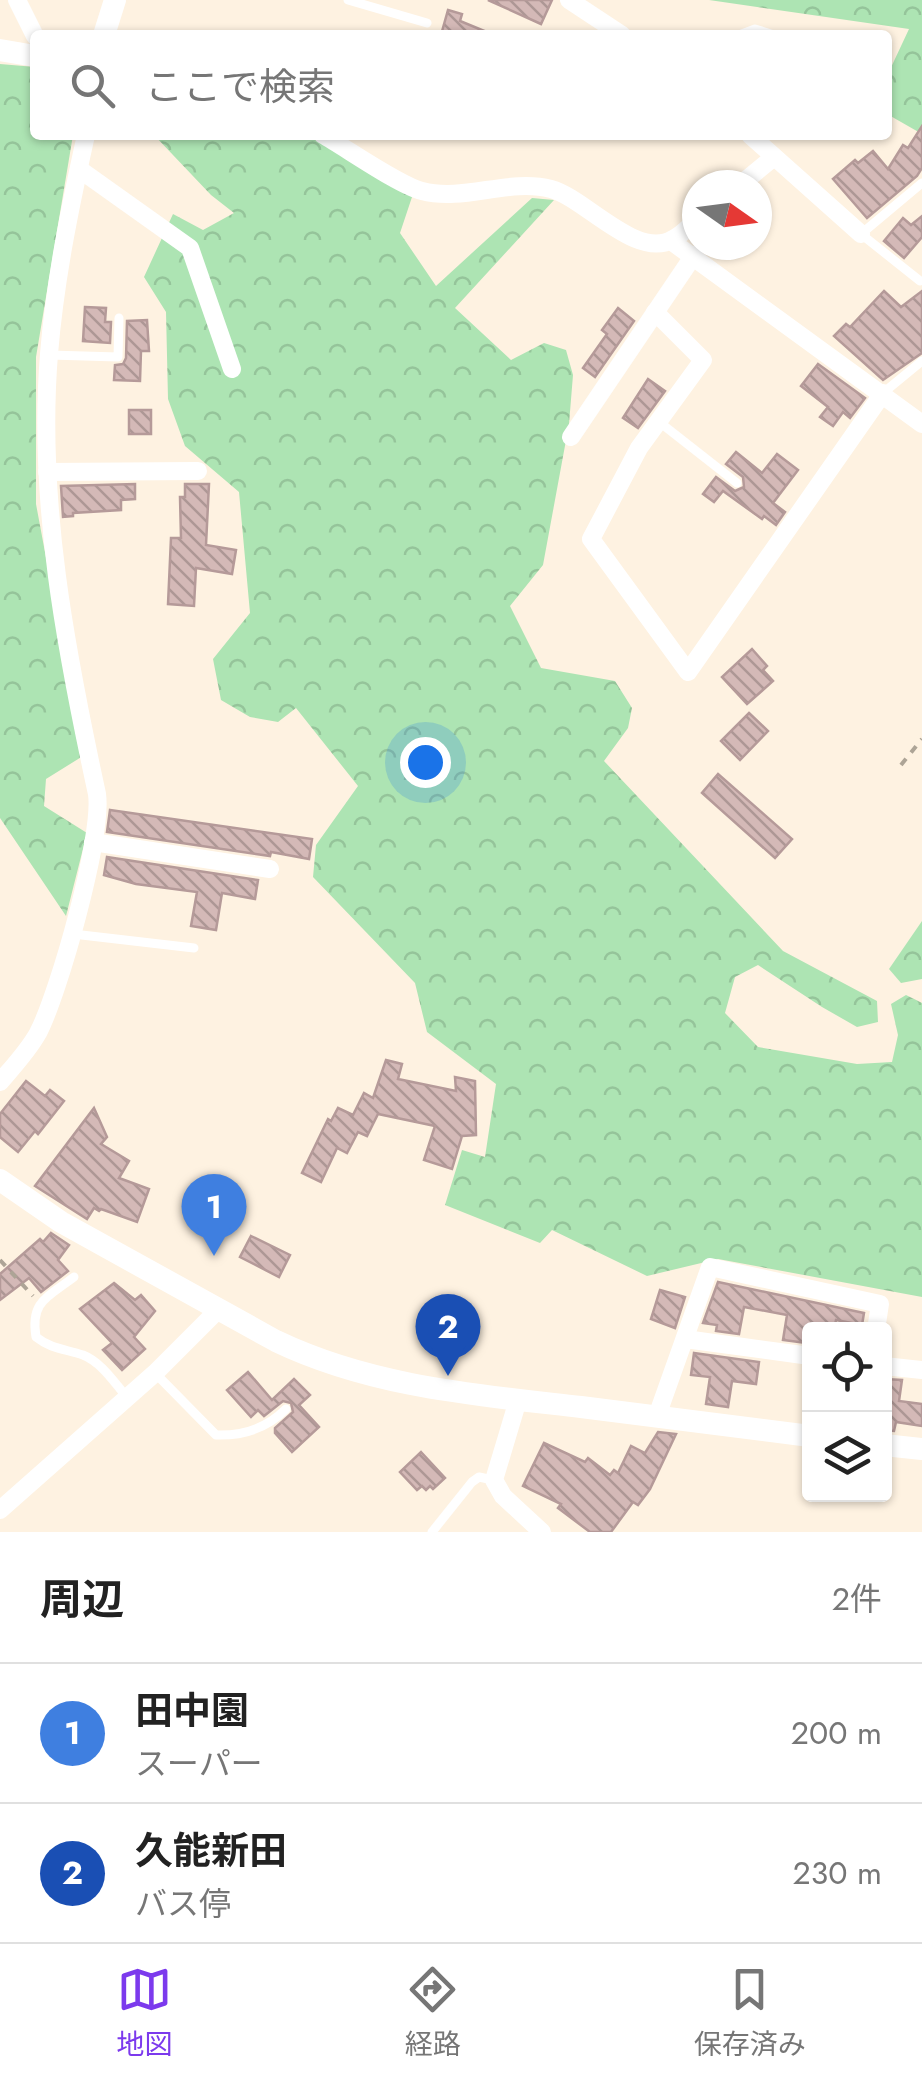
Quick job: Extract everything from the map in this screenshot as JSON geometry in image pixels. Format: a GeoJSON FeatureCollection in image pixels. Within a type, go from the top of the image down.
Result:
{"type":"FeatureCollection","features":[{"type":"Feature","properties":{"kind":"street"},"geometry":{"type":"LineString","coordinates":[[18,0],[32,30]]}},
{"type":"Feature","properties":{"kind":"street"},"geometry":{"type":"LineString","coordinates":[[106,30],[115,0]]}},
{"type":"Feature","properties":{"kind":"street"},"geometry":{"type":"LineString","coordinates":[[569,0],[614,30]]}},
{"type":"Feature","properties":{"kind":"street"},"geometry":{"type":"LineString","coordinates":[[0,50],[30,55]]}},
{"type":"Feature","properties":{"kind":"street"},"geometry":{"type":"LineString","coordinates":[[0,1082],[36,1037],[70,934],[99,808],[64,618],[47,472],[48,355],[66,225],[85,140]]}},
{"type":"Feature","properties":{"kind":"street"},"geometry":{"type":"LineString","coordinates":[[331,140],[420,191],[444,194],[533,186],[555,190],[637,240],[656,244],[671,241],[682,232]]}},
{"type":"Feature","properties":{"kind":"street"},"geometry":{"type":"LineString","coordinates":[[755,140],[861,234]]}},
{"type":"Feature","properties":{"kind":"street"},"geometry":{"type":"LineString","coordinates":[[759,170],[774,158]]}},
{"type":"Feature","properties":{"kind":"street"},"geometry":{"type":"LineString","coordinates":[[79,169],[190,248],[232,369]]}},
{"type":"Feature","properties":{"kind":"street"},"geometry":{"type":"LineString","coordinates":[[671,241],[682,248]]}},
{"type":"Feature","properties":{"kind":"street"},"geometry":{"type":"LineString","coordinates":[[570,437],[691,260]]}},
{"type":"Feature","properties":{"kind":"street"},"geometry":{"type":"LineString","coordinates":[[701,260],[922,424]]}},
{"type":"Feature","properties":{"kind":"street"},"geometry":{"type":"LineString","coordinates":[[656,312],[702,360],[639,448],[591,539],[688,672],[883,393]]}},
{"type":"Feature","properties":{"kind":"street"},"geometry":{"type":"LineString","coordinates":[[47,472],[198,471]]}},
{"type":"Feature","properties":{"kind":"street"},"geometry":{"type":"LineString","coordinates":[[93,842],[270,870]]}},
{"type":"Feature","properties":{"kind":"street"},"geometry":{"type":"LineString","coordinates":[[0,1180],[61,1222],[219,1309],[305,1355],[362,1374],[430,1390],[802,1435]]}},
{"type":"Feature","properties":{"kind":"street"},"geometry":{"type":"LineString","coordinates":[[656,1416],[710,1267],[880,1304],[877,1322]]}},
{"type":"Feature","properties":{"kind":"street"},"geometry":{"type":"LineString","coordinates":[[0,1510],[155,1373],[219,1309]]}},
{"type":"Feature","properties":{"kind":"street"},"geometry":{"type":"LineString","coordinates":[[684,1339],[802,1355]]}},
{"type":"Feature","properties":{"kind":"street"},"geometry":{"type":"LineString","coordinates":[[892,1367],[922,1370]]}},
{"type":"Feature","properties":{"kind":"street"},"geometry":{"type":"LineString","coordinates":[[518,1400],[494,1480],[504,1496],[542,1532]]}},
{"type":"Feature","properties":{"kind":"street"},"geometry":{"type":"LineString","coordinates":[[892,1446],[922,1448]]}},
{"type":"Feature","properties":{"kind":"lane"},"geometry":{"type":"LineString","coordinates":[[348,0],[427,23]]}},
{"type":"Feature","properties":{"kind":"lane"},"geometry":{"type":"LineString","coordinates":[[920,281],[861,234],[922,183]]}},
{"type":"Feature","properties":{"kind":"lane"},"geometry":{"type":"LineString","coordinates":[[48,355],[118,357],[119,318]]}},
{"type":"Feature","properties":{"kind":"lane"},"geometry":{"type":"LineString","coordinates":[[883,393],[922,361]]}},
{"type":"Feature","properties":{"kind":"lane"},"geometry":{"type":"LineString","coordinates":[[658,421],[736,484]]}},
{"type":"Feature","properties":{"kind":"lane"},"geometry":{"type":"LineString","coordinates":[[70,934],[194,948]]}},
{"type":"Feature","properties":{"kind":"lane"},"geometry":{"type":"LineString","coordinates":[[74,1278],[39,1304],[33,1319],[36,1337],[49,1348],[86,1356],[126,1396]]}},
{"type":"Feature","properties":{"kind":"lane"},"geometry":{"type":"LineString","coordinates":[[155,1373],[216,1435],[229,1436],[270,1425],[286,1409]]}},
{"type":"Feature","properties":{"kind":"lane"},"geometry":{"type":"LineString","coordinates":[[432,1532],[472,1482],[479,1477],[494,1480]]}},
{"type":"Feature","properties":{"kind":"path"},"geometry":{"type":"LineString","coordinates":[[901,764],[922,740]]}},
{"type":"Feature","properties":{"kind":"path"},"geometry":{"type":"LineString","coordinates":[[0,1260],[39,1304]]}},
{"type":"Feature","properties":{"kind":"green space"},"geometry":{"type":"Polygon","coordinates":[[[709,0],[922,0],[922,134],[892,117],[892,65],[909,29],[709,0]]]}},
{"type":"Feature","properties":{"kind":"green space"},"geometry":{"type":"Polygon","coordinates":[[[0,64],[30,67],[30,140],[72,140],[36,357],[36,504],[83,756],[46,779],[44,806],[87,833],[66,916],[0,818],[0,64]]]}},
{"type":"Feature","properties":{"kind":"green space"},"geometry":{"type":"Polygon","coordinates":[[[159,140],[326,140],[414,191],[400,233],[436,286],[532,198],[554,200],[455,308],[511,360],[544,343],[566,350],[573,375],[569,424],[543,565],[510,606],[541,668],[615,681],[632,708],[628,728],[604,761],[783,951],[877,1001],[878,1022],[857,1027],[758,965],[735,977],[725,1013],[758,1047],[857,1064],[892,1062],[898,1035],[891,1004],[906,995],[922,1003],[922,1297],[718,1259],[647,1276],[552,1230],[540,1243],[445,1205],[462,1150],[485,1157],[496,1084],[427,1032],[415,983],[313,877],[316,845],[358,786],[296,708],[278,722],[250,717],[221,700],[213,659],[250,613],[239,492],[185,446],[168,399],[166,312],[144,277],[173,214],[203,230],[234,213],[211,195],[159,140]]]}},
{"type":"Feature","properties":{"kind":"green space"},"geometry":{"type":"Polygon","coordinates":[[[922,921],[922,979],[901,983],[889,969],[922,921]]]}},
{"type":"Feature","properties":{"kind":"building"},"geometry":{"type":"Polygon","coordinates":[[[488,0],[552,0],[541,24],[488,0]]]}},
{"type":"Feature","properties":{"kind":"building"},"geometry":{"type":"Polygon","coordinates":[[[448,10],[462,14],[460,21],[482,30],[442,30],[448,10]]]}},
{"type":"Feature","properties":{"kind":"building"},"geometry":{"type":"Polygon","coordinates":[[[922,126],[922,168],[867,218],[833,179],[873,151],[888,169],[903,145],[908,148],[922,126]]]}},
{"type":"Feature","properties":{"kind":"building"},"geometry":{"type":"Polygon","coordinates":[[[922,216],[922,237],[904,258],[884,241],[903,218],[911,225],[922,216]]]}},
{"type":"Feature","properties":{"kind":"building"},"geometry":{"type":"Polygon","coordinates":[[[884,291],[901,307],[922,291],[922,353],[883,380],[834,336],[846,324],[850,327],[884,291]]]}},
{"type":"Feature","properties":{"kind":"building"},"geometry":{"type":"Polygon","coordinates":[[[85,307],[106,308],[105,322],[111,322],[110,343],[83,341],[85,307]]]}},
{"type":"Feature","properties":{"kind":"building"},"geometry":{"type":"Polygon","coordinates":[[[618,308],[634,321],[595,377],[583,368],[607,334],[602,330],[618,308]]]}},
{"type":"Feature","properties":{"kind":"building"},"geometry":{"type":"Polygon","coordinates":[[[147,320],[149,351],[141,351],[140,381],[114,380],[115,365],[123,364],[126,358],[127,321],[147,320]]]}},
{"type":"Feature","properties":{"kind":"building"},"geometry":{"type":"Polygon","coordinates":[[[818,364],[865,398],[850,418],[843,412],[833,426],[820,417],[828,407],[801,386],[818,364]]]}},
{"type":"Feature","properties":{"kind":"building"},"geometry":{"type":"Polygon","coordinates":[[[648,379],[665,391],[638,428],[623,418],[648,379]]]}},
{"type":"Feature","properties":{"kind":"building"},"geometry":{"type":"Polygon","coordinates":[[[129,410],[151,410],[151,434],[129,434],[129,410]]]}},
{"type":"Feature","properties":{"kind":"building"},"geometry":{"type":"Polygon","coordinates":[[[736,452],[762,473],[777,454],[798,470],[773,503],[785,512],[776,525],[723,491],[714,502],[703,494],[716,477],[735,491],[744,487],[743,477],[726,464],[736,452]]]}},
{"type":"Feature","properties":{"kind":"building"},"geometry":{"type":"Polygon","coordinates":[[[135,484],[135,499],[121,500],[121,510],[63,517],[61,486],[135,484]]]}},
{"type":"Feature","properties":{"kind":"building"},"geometry":{"type":"Polygon","coordinates":[[[185,484],[209,484],[206,545],[236,550],[232,574],[196,568],[194,606],[168,604],[171,538],[181,538],[180,497],[185,497],[185,484]]]}},
{"type":"Feature","properties":{"kind":"building"},"geometry":{"type":"Polygon","coordinates":[[[752,649],[767,666],[763,670],[773,681],[747,704],[722,677],[752,649]]]}},
{"type":"Feature","properties":{"kind":"building"},"geometry":{"type":"Polygon","coordinates":[[[749,713],[768,731],[740,760],[721,741],[749,713]]]}},
{"type":"Feature","properties":{"kind":"building"},"geometry":{"type":"Polygon","coordinates":[[[718,774],[792,839],[775,858],[702,793],[718,774]]]}},
{"type":"Feature","properties":{"kind":"building"},"geometry":{"type":"Polygon","coordinates":[[[110,810],[312,839],[309,859],[107,832],[110,810]]]}},
{"type":"Feature","properties":{"kind":"building"},"geometry":{"type":"Polygon","coordinates":[[[107,857],[258,880],[255,899],[222,893],[216,930],[191,926],[197,892],[136,884],[104,875],[107,857]]]}},
{"type":"Feature","properties":{"kind":"building"},"geometry":{"type":"Polygon","coordinates":[[[386,1060],[402,1064],[398,1079],[456,1091],[455,1077],[475,1081],[476,1135],[462,1136],[452,1169],[424,1160],[435,1126],[378,1114],[367,1136],[358,1132],[347,1153],[337,1148],[321,1182],[302,1173],[328,1119],[331,1121],[338,1108],[353,1115],[364,1093],[373,1098],[386,1060]]]}},
{"type":"Feature","properties":{"kind":"building"},"geometry":{"type":"Polygon","coordinates":[[[26,1081],[45,1096],[50,1090],[64,1101],[18,1152],[0,1137],[0,1114],[26,1081]]]}},
{"type":"Feature","properties":{"kind":"building"},"geometry":{"type":"Polygon","coordinates":[[[94,1108],[107,1137],[101,1144],[129,1161],[119,1178],[149,1189],[137,1222],[94,1208],[87,1219],[35,1186],[94,1108]]]}},
{"type":"Feature","properties":{"kind":"building"},"geometry":{"type":"Polygon","coordinates":[[[51,1233],[69,1245],[58,1260],[68,1271],[41,1292],[29,1278],[0,1300],[0,1274],[51,1233]]]}},
{"type":"Feature","properties":{"kind":"building"},"geometry":{"type":"Polygon","coordinates":[[[251,1236],[290,1255],[279,1277],[240,1257],[251,1236]]]}},
{"type":"Feature","properties":{"kind":"building"},"geometry":{"type":"Polygon","coordinates":[[[718,1282],[864,1313],[862,1322],[802,1322],[802,1342],[783,1340],[787,1315],[744,1307],[739,1334],[716,1331],[717,1325],[703,1323],[718,1282]]]}},
{"type":"Feature","properties":{"kind":"building"},"geometry":{"type":"Polygon","coordinates":[[[114,1283],[135,1300],[141,1295],[155,1311],[134,1337],[145,1349],[122,1370],[103,1350],[112,1343],[80,1309],[114,1283]]]}},
{"type":"Feature","properties":{"kind":"building"},"geometry":{"type":"Polygon","coordinates":[[[660,1290],[685,1297],[675,1328],[651,1319],[660,1290]]]}},
{"type":"Feature","properties":{"kind":"building"},"geometry":{"type":"Polygon","coordinates":[[[694,1353],[759,1362],[756,1384],[732,1381],[728,1407],[706,1404],[710,1377],[691,1375],[694,1353]]]}},
{"type":"Feature","properties":{"kind":"building"},"geometry":{"type":"Polygon","coordinates":[[[248,1372],[272,1400],[294,1379],[310,1395],[299,1405],[319,1427],[292,1452],[275,1433],[275,1428],[293,1412],[291,1403],[283,1401],[264,1416],[258,1410],[251,1417],[227,1390],[248,1372]]]}},
{"type":"Feature","properties":{"kind":"building"},"geometry":{"type":"Polygon","coordinates":[[[892,1379],[902,1380],[899,1401],[922,1404],[922,1426],[896,1422],[894,1431],[892,1379]]]}},
{"type":"Feature","properties":{"kind":"building"},"geometry":{"type":"Polygon","coordinates":[[[658,1432],[676,1434],[650,1489],[638,1505],[633,1502],[611,1532],[590,1532],[558,1508],[561,1504],[523,1486],[544,1443],[585,1462],[588,1458],[610,1475],[614,1470],[618,1473],[631,1446],[645,1453],[658,1432]]]}},
{"type":"Feature","properties":{"kind":"building"},"geometry":{"type":"Polygon","coordinates":[[[421,1452],[445,1478],[433,1489],[422,1486],[417,1490],[400,1472],[421,1452]]]}},
{"type":"Feature","properties":{"kind":"place","name":"田中園"},"geometry":{"type":"Point","coordinates":[214,1256]}},
{"type":"Feature","properties":{"kind":"place","name":"久能新田"},"geometry":{"type":"Point","coordinates":[448,1376]}}]}
